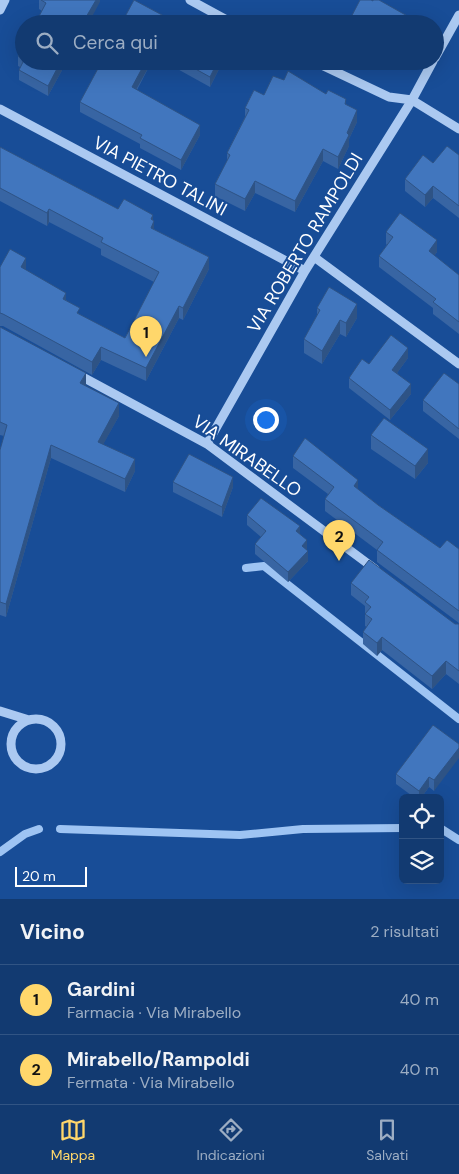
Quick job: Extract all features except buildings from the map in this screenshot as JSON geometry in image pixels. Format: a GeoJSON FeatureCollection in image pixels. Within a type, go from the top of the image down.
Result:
{"type":"FeatureCollection","features":[{"type":"Feature","properties":{"kind":"street"},"geometry":{"type":"LineString","coordinates":[[0,10],[5,0]]}},
{"type":"Feature","properties":{"kind":"street"},"geometry":{"type":"LineString","coordinates":[[190,0],[218,15]]}},
{"type":"Feature","properties":{"kind":"street","name":"VIA ROBERTO RAMPOLDI"},"geometry":{"type":"LineString","coordinates":[[444,42],[459,15]]}},
{"type":"Feature","properties":{"kind":"street"},"geometry":{"type":"LineString","coordinates":[[333,70],[389,97],[412,100],[459,129]]}},
{"type":"Feature","properties":{"kind":"street","name":"VIA ROBERTO RAMPOLDI"},"geometry":{"type":"LineString","coordinates":[[207,444],[305,271],[412,100],[428,70]]}},
{"type":"Feature","properties":{"kind":"street","name":"VIA PIETRO TALINI"},"geometry":{"type":"LineString","coordinates":[[0,109],[305,271]]}},
{"type":"Feature","properties":{"kind":"street"},"geometry":{"type":"LineString","coordinates":[[314,257],[459,364]]}},
{"type":"Feature","properties":{"kind":"street","name":"VIA MIRABELLO"},"geometry":{"type":"LineString","coordinates":[[70,370],[207,444],[385,576]]}},
{"type":"Feature","properties":{"kind":"street"},"geometry":{"type":"LineString","coordinates":[[0,711],[29,720],[46,720],[53,725],[61,741],[57,757],[51,764],[43,768],[26,766],[19,762],[14,755],[12,738],[15,730],[29,720]]}},
{"type":"Feature","properties":{"kind":"waterway"},"geometry":{"type":"LineString","coordinates":[[246,568],[264,566],[459,719]]}},
{"type":"Feature","properties":{"kind":"waterway"},"geometry":{"type":"LineString","coordinates":[[60,829],[240,835],[303,829],[399,828]]}},
{"type":"Feature","properties":{"kind":"waterway"},"geometry":{"type":"LineString","coordinates":[[0,852],[25,834],[39,829]]}},
{"type":"Feature","properties":{"kind":"waterway"},"geometry":{"type":"LineString","coordinates":[[444,831],[459,840]]}},
{"type":"Feature","properties":{"kind":"place","name":"Gardini"},"geometry":{"type":"Point","coordinates":[146,357]}},
{"type":"Feature","properties":{"kind":"place","name":"Mirabello/Rampoldi"},"geometry":{"type":"Point","coordinates":[339,561]}}]}
